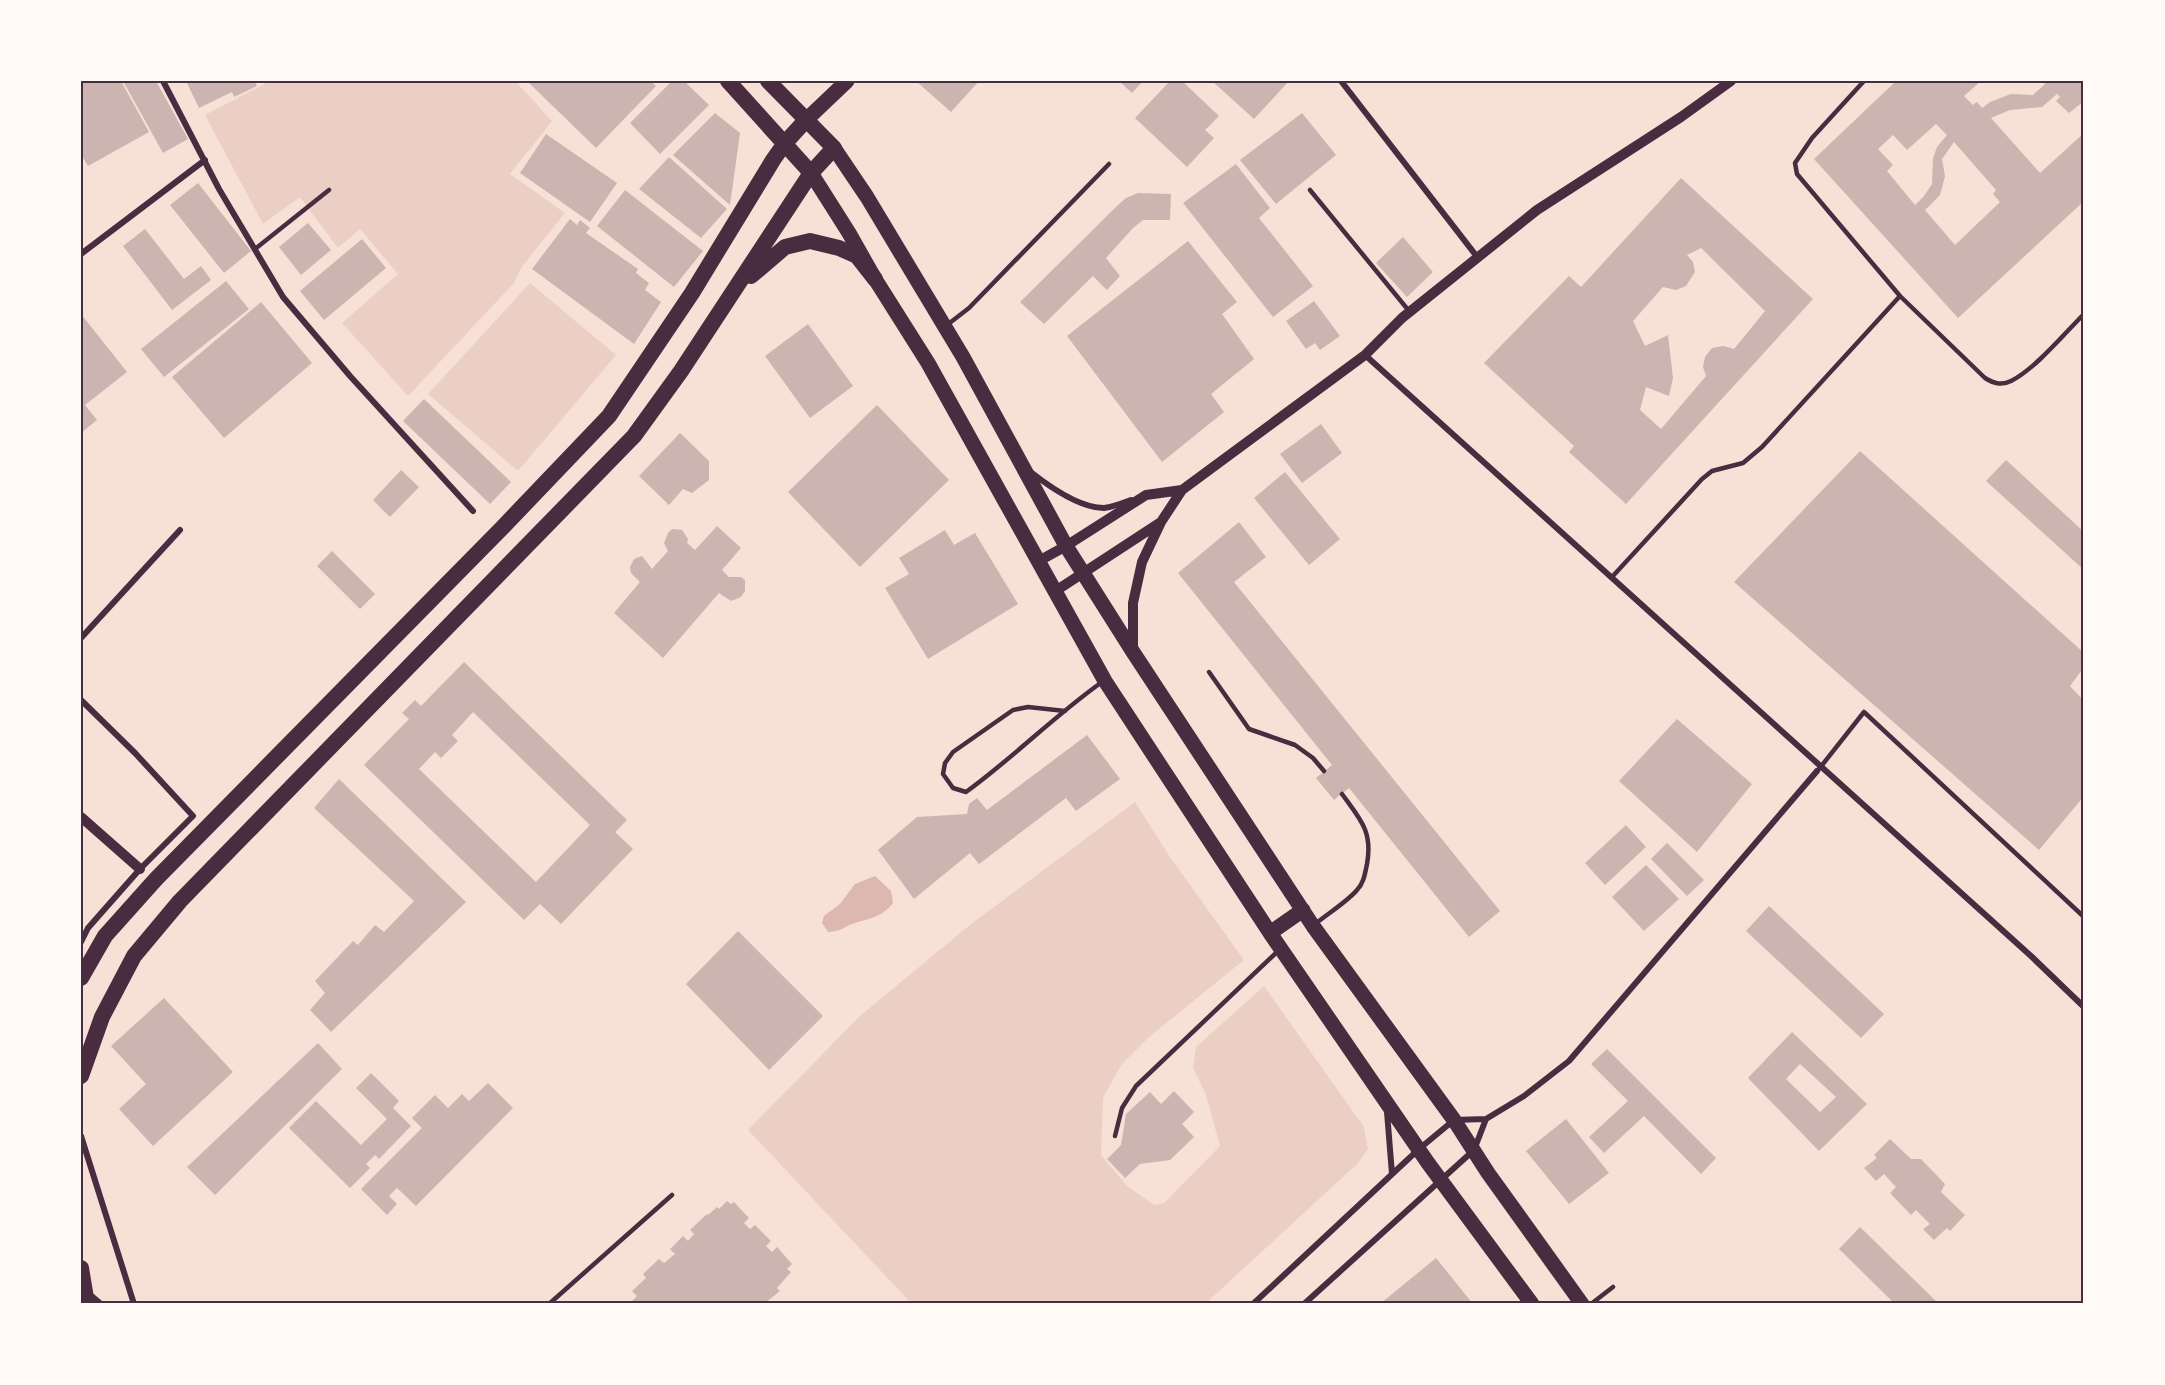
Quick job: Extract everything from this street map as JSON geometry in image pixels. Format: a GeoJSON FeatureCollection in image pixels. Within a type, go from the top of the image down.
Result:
{"type":"FeatureCollection","features":[{"type":"Feature","properties":{"kind":"highway"},"geometry":{"type":"LineString","coordinates":[[728,81],[811,173]]}},
{"type":"Feature","properties":{"kind":"highway"},"geometry":{"type":"LineString","coordinates":[[81,1076],[102,1017],[134,956],[180,901],[634,436],[811,173],[834,148],[768,81]]}},
{"type":"Feature","properties":{"kind":"highway"},"geometry":{"type":"LineString","coordinates":[[81,978],[105,936],[156,879],[502,528],[609,416],[692,293],[785,143],[806,120]]}},
{"type":"Feature","properties":{"kind":"highway"},"geometry":{"type":"LineString","coordinates":[[729,297],[785,247],[810,241],[839,248],[857,256],[875,279]]}},
{"type":"Feature","properties":{"kind":"highway"},"geometry":{"type":"LineString","coordinates":[[81,1268],[89,1298]]}},
{"type":"Feature","properties":{"kind":"main road"},"geometry":{"type":"LineString","coordinates":[[806,120],[847,81]]}},
{"type":"Feature","properties":{"kind":"main road"},"geometry":{"type":"LineString","coordinates":[[834,148],[867,197],[945,326],[1066,546],[1134,652],[1313,926],[1454,1120],[1488,1173],[1582,1304]]}},
{"type":"Feature","properties":{"kind":"main road"},"geometry":{"type":"LineString","coordinates":[[811,173],[928,363],[1105,681],[1270,933],[1440,1180],[1532,1304]]}},
{"type":"Feature","properties":{"kind":"main road"},"geometry":{"type":"LineString","coordinates":[[1270,933],[1303,910]]}},
{"type":"Feature","properties":{"kind":"street"},"geometry":{"type":"LineString","coordinates":[[163,81],[219,189],[284,297],[350,376],[473,511]]}},
{"type":"Feature","properties":{"kind":"street"},"geometry":{"type":"LineString","coordinates":[[1341,81],[1478,258]]}},
{"type":"Feature","properties":{"kind":"street"},"geometry":{"type":"LineString","coordinates":[[1134,652],[1132,603],[1142,562],[1161,522],[1182,490],[1365,355],[1409,312],[1538,210],[1681,117],[1731,81]]}},
{"type":"Feature","properties":{"kind":"street"},"geometry":{"type":"LineString","coordinates":[[81,254],[205,160]]}},
{"type":"Feature","properties":{"kind":"street"},"geometry":{"type":"LineString","coordinates":[[1365,355],[1612,577],[1819,769],[2013,940],[2084,1007]]}},
{"type":"Feature","properties":{"kind":"street"},"geometry":{"type":"LineString","coordinates":[[1021,465],[1063,496],[1103,508],[1146,495],[1182,490]]}},
{"type":"Feature","properties":{"kind":"street"},"geometry":{"type":"LineString","coordinates":[[1037,562],[1146,495]]}},
{"type":"Feature","properties":{"kind":"street"},"geometry":{"type":"LineString","coordinates":[[1054,592],[1161,522]]}},
{"type":"Feature","properties":{"kind":"street"},"geometry":{"type":"LineString","coordinates":[[81,638],[180,530]]}},
{"type":"Feature","properties":{"kind":"street"},"geometry":{"type":"LineString","coordinates":[[81,700],[194,816],[140,869],[87,928],[81,942]]}},
{"type":"Feature","properties":{"kind":"street"},"geometry":{"type":"LineString","coordinates":[[1253,1304],[1419,1149],[1454,1120],[1486,1119],[1524,1096],[1569,1060],[1819,769]]}},
{"type":"Feature","properties":{"kind":"street"},"geometry":{"type":"LineString","coordinates":[[81,817],[140,869]]}},
{"type":"Feature","properties":{"kind":"street"},"geometry":{"type":"LineString","coordinates":[[1384,1097],[1391,1136],[1392,1174]]}},
{"type":"Feature","properties":{"kind":"street"},"geometry":{"type":"LineString","coordinates":[[1304,1304],[1474,1150],[1486,1119]]}},
{"type":"Feature","properties":{"kind":"street"},"geometry":{"type":"LineString","coordinates":[[81,1136],[134,1304]]}},
{"type":"Feature","properties":{"kind":"lane"},"geometry":{"type":"LineString","coordinates":[[1864,81],[1812,138],[1795,163],[1797,174],[1900,296],[1994,384],[2011,381],[2034,364],[2084,314]]}},
{"type":"Feature","properties":{"kind":"lane"},"geometry":{"type":"LineString","coordinates":[[945,326],[969,308],[1109,164]]}},
{"type":"Feature","properties":{"kind":"lane"},"geometry":{"type":"LineString","coordinates":[[255,249],[329,190]]}},
{"type":"Feature","properties":{"kind":"lane"},"geometry":{"type":"LineString","coordinates":[[1310,190],[1409,312]]}},
{"type":"Feature","properties":{"kind":"lane"},"geometry":{"type":"LineString","coordinates":[[1612,577],[1702,479],[1712,471],[1743,463],[1762,447],[1900,296]]}},
{"type":"Feature","properties":{"kind":"lane"},"geometry":{"type":"LineString","coordinates":[[1209,672],[1249,729],[1295,745],[1313,758],[1324,771]]}},
{"type":"Feature","properties":{"kind":"lane"},"geometry":{"type":"LineString","coordinates":[[1065,711],[1028,707],[1013,710],[953,752],[945,763],[943,774],[953,788],[966,792],[1105,681]]}},
{"type":"Feature","properties":{"kind":"lane"},"geometry":{"type":"LineString","coordinates":[[1819,769],[1864,712],[2084,917]]}},
{"type":"Feature","properties":{"kind":"lane"},"geometry":{"type":"LineString","coordinates":[[1313,926],[1357,891],[1365,874],[1369,844],[1368,833],[1342,794]]}},
{"type":"Feature","properties":{"kind":"lane"},"geometry":{"type":"LineString","coordinates":[[1115,1136],[1122,1108],[1136,1086],[1281,948]]}},
{"type":"Feature","properties":{"kind":"lane"},"geometry":{"type":"LineString","coordinates":[[549,1304],[672,1195]]}},
{"type":"Feature","properties":{"kind":"lane"},"geometry":{"type":"LineString","coordinates":[[1591,1304],[1613,1287]]}},
{"type":"Feature","properties":{"kind":"shaded area"},"geometry":{"type":"Polygon","coordinates":[[[270,81],[515,81],[552,121],[510,174],[565,213],[521,268],[514,283],[408,396],[342,323],[398,274],[360,229],[338,248],[300,197],[263,224],[205,115],[270,81]]]}},
{"type":"Feature","properties":{"kind":"shaded area"},"geometry":{"type":"Polygon","coordinates":[[[530,283],[616,355],[518,471],[428,394],[530,283]]]}},
{"type":"Feature","properties":{"kind":"shaded area"},"geometry":{"type":"Polygon","coordinates":[[[1135,802],[1170,857],[1244,960],[1149,1037],[1122,1064],[1103,1098],[1101,1155],[1127,1186],[1154,1205],[1164,1203],[1220,1146],[1206,1095],[1193,1068],[1196,1047],[1264,986],[1364,1127],[1368,1149],[1357,1164],[1205,1304],[912,1304],[748,1130],[860,1016],[971,924],[1135,802]]]}},
{"type":"Feature","properties":{"kind":"shaded area"},"geometry":{"type":"Polygon","coordinates":[[[875,876],[891,891],[893,903],[876,916],[840,930],[828,932],[822,923],[824,916],[840,904],[855,884],[875,876]]]}},
{"type":"Feature","properties":{"kind":"building"},"geometry":{"type":"Polygon","coordinates":[[[81,81],[121,81],[149,132],[88,166],[81,154],[81,81]]]}},
{"type":"Feature","properties":{"kind":"building"},"geometry":{"type":"Polygon","coordinates":[[[123,81],[156,81],[188,139],[163,153],[123,81]]]}},
{"type":"Feature","properties":{"kind":"building"},"geometry":{"type":"Polygon","coordinates":[[[186,81],[255,81],[257,86],[234,97],[232,92],[199,108],[186,81]]]}},
{"type":"Feature","properties":{"kind":"building"},"geometry":{"type":"Polygon","coordinates":[[[527,81],[651,81],[656,86],[596,148],[527,81]]]}},
{"type":"Feature","properties":{"kind":"building"},"geometry":{"type":"Polygon","coordinates":[[[672,81],[684,81],[709,105],[660,154],[630,123],[672,81]]]}},
{"type":"Feature","properties":{"kind":"building"},"geometry":{"type":"Polygon","coordinates":[[[916,81],[979,81],[951,112],[916,81]]]}},
{"type":"Feature","properties":{"kind":"building"},"geometry":{"type":"Polygon","coordinates":[[[1119,81],[1143,81],[1132,93],[1119,81]]]}},
{"type":"Feature","properties":{"kind":"building"},"geometry":{"type":"Polygon","coordinates":[[[1170,81],[1182,81],[1219,116],[1205,130],[1214,138],[1187,167],[1135,118],[1170,81]]]}},
{"type":"Feature","properties":{"kind":"building"},"geometry":{"type":"Polygon","coordinates":[[[1212,81],[1289,81],[1254,119],[1212,81]]]}},
{"type":"Feature","properties":{"kind":"building"},"geometry":{"type":"Polygon","coordinates":[[[1896,81],[1981,81],[1964,96],[1973,105],[1977,102],[1982,108],[1990,102],[2011,94],[2033,95],[2045,84],[2043,81],[2084,81],[2084,101],[2069,113],[2056,101],[2060,97],[2057,94],[2042,107],[2010,110],[1991,118],[2040,173],[2084,133],[2084,201],[1958,318],[1814,159],[1896,81]],[[1936,124],[1907,150],[1893,135],[1878,149],[1893,165],[1887,171],[1915,205],[1932,184],[1933,158],[1937,147],[1947,135],[1936,124]],[[1954,142],[1942,159],[1945,176],[1940,195],[1925,210],[1955,245],[2000,202],[1993,194],[1996,190],[1954,142]]]}},
{"type":"Feature","properties":{"kind":"building"},"geometry":{"type":"Polygon","coordinates":[[[715,113],[740,133],[730,205],[673,155],[715,113]]]}},
{"type":"Feature","properties":{"kind":"building"},"geometry":{"type":"Polygon","coordinates":[[[1302,113],[1336,155],[1276,204],[1240,160],[1302,113]]]}},
{"type":"Feature","properties":{"kind":"building"},"geometry":{"type":"Polygon","coordinates":[[[546,134],[617,183],[590,222],[520,173],[546,134]]]}},
{"type":"Feature","properties":{"kind":"building"},"geometry":{"type":"Polygon","coordinates":[[[669,157],[727,209],[701,238],[639,189],[669,157]]]}},
{"type":"Feature","properties":{"kind":"building"},"geometry":{"type":"Polygon","coordinates":[[[1236,164],[1270,208],[1259,218],[1313,286],[1273,317],[1183,203],[1236,164]]]}},
{"type":"Feature","properties":{"kind":"building"},"geometry":{"type":"Polygon","coordinates":[[[1681,178],[1813,299],[1626,504],[1569,452],[1574,446],[1484,363],[1569,276],[1581,287],[1681,178]],[[1701,248],[1687,255],[1693,262],[1695,272],[1686,286],[1676,290],[1663,287],[1633,321],[1645,346],[1668,335],[1673,378],[1669,396],[1646,387],[1640,410],[1661,429],[1706,376],[1703,367],[1705,357],[1712,348],[1723,346],[1734,349],[1765,311],[1701,248]]]}},
{"type":"Feature","properties":{"kind":"building"},"geometry":{"type":"Polygon","coordinates":[[[198,183],[251,251],[224,273],[170,205],[198,183]]]}},
{"type":"Feature","properties":{"kind":"building"},"geometry":{"type":"Polygon","coordinates":[[[625,190],[703,251],[674,287],[597,226],[625,190]]]}},
{"type":"Feature","properties":{"kind":"building"},"geometry":{"type":"Polygon","coordinates":[[[1138,193],[1171,194],[1170,220],[1143,220],[1133,228],[1106,258],[1120,276],[1107,290],[1093,276],[1044,324],[1020,302],[1117,206],[1126,198],[1138,193]]]}},
{"type":"Feature","properties":{"kind":"building"},"geometry":{"type":"Polygon","coordinates":[[[570,219],[577,225],[580,220],[590,228],[586,233],[638,269],[636,273],[649,283],[645,290],[661,302],[634,344],[532,269],[570,219]]]}},
{"type":"Feature","properties":{"kind":"building"},"geometry":{"type":"Polygon","coordinates":[[[308,223],[331,250],[301,275],[279,247],[308,223]]]}},
{"type":"Feature","properties":{"kind":"building"},"geometry":{"type":"Polygon","coordinates":[[[145,229],[184,279],[201,266],[211,280],[172,310],[123,246],[145,229]]]}},
{"type":"Feature","properties":{"kind":"building"},"geometry":{"type":"Polygon","coordinates":[[[1403,237],[1433,272],[1407,297],[1376,263],[1403,237]]]}},
{"type":"Feature","properties":{"kind":"building"},"geometry":{"type":"Polygon","coordinates":[[[362,239],[386,268],[324,320],[300,291],[362,239]]]}},
{"type":"Feature","properties":{"kind":"building"},"geometry":{"type":"Polygon","coordinates":[[[1188,241],[1237,302],[1222,314],[1254,359],[1211,394],[1224,412],[1162,462],[1067,336],[1188,241]]]}},
{"type":"Feature","properties":{"kind":"building"},"geometry":{"type":"Polygon","coordinates":[[[226,281],[249,309],[164,377],[141,349],[226,281]]]}},
{"type":"Feature","properties":{"kind":"building"},"geometry":{"type":"Polygon","coordinates":[[[1314,301],[1340,336],[1320,350],[1315,343],[1306,349],[1286,321],[1314,301]]]}},
{"type":"Feature","properties":{"kind":"building"},"geometry":{"type":"Polygon","coordinates":[[[261,302],[312,363],[224,438],[172,377],[261,302]]]}},
{"type":"Feature","properties":{"kind":"building"},"geometry":{"type":"Polygon","coordinates":[[[81,314],[127,372],[85,405],[97,420],[81,433],[81,314]]]}},
{"type":"Feature","properties":{"kind":"building"},"geometry":{"type":"Polygon","coordinates":[[[808,324],[853,386],[810,418],[765,356],[808,324]]]}},
{"type":"Feature","properties":{"kind":"building"},"geometry":{"type":"Polygon","coordinates":[[[424,399],[511,482],[490,504],[403,421],[424,399]]]}},
{"type":"Feature","properties":{"kind":"building"},"geometry":{"type":"Polygon","coordinates":[[[877,405],[949,480],[860,567],[788,492],[877,405]]]}},
{"type":"Feature","properties":{"kind":"building"},"geometry":{"type":"Polygon","coordinates":[[[1321,424],[1342,453],[1302,483],[1280,454],[1321,424]]]}},
{"type":"Feature","properties":{"kind":"building"},"geometry":{"type":"Polygon","coordinates":[[[680,433],[709,461],[709,480],[692,493],[683,489],[669,505],[639,476],[680,433]]]}},
{"type":"Feature","properties":{"kind":"building"},"geometry":{"type":"Polygon","coordinates":[[[1860,451],[2084,653],[2084,667],[2070,686],[2084,701],[2084,796],[2039,850],[1734,582],[1860,451]]]}},
{"type":"Feature","properties":{"kind":"building"},"geometry":{"type":"Polygon","coordinates":[[[2006,460],[2084,532],[2084,570],[1986,481],[2006,460]]]}},
{"type":"Feature","properties":{"kind":"building"},"geometry":{"type":"Polygon","coordinates":[[[401,470],[419,487],[390,517],[373,500],[401,470]]]}},
{"type":"Feature","properties":{"kind":"building"},"geometry":{"type":"Polygon","coordinates":[[[1285,472],[1340,539],[1309,565],[1254,498],[1285,472]]]}},
{"type":"Feature","properties":{"kind":"building"},"geometry":{"type":"Polygon","coordinates":[[[1239,522],[1266,557],[1234,582],[1500,911],[1469,937],[1349,788],[1334,800],[1316,778],[1332,765],[1178,573],[1239,522]]]}},
{"type":"Feature","properties":{"kind":"building"},"geometry":{"type":"Polygon","coordinates":[[[717,526],[741,548],[722,570],[729,577],[741,577],[745,580],[745,591],[741,597],[731,601],[719,593],[663,658],[614,613],[640,582],[631,573],[630,567],[634,559],[642,556],[652,569],[668,551],[664,543],[672,529],[682,530],[688,539],[687,543],[695,550],[717,526]]]}},
{"type":"Feature","properties":{"kind":"building"},"geometry":{"type":"Polygon","coordinates":[[[945,530],[954,545],[975,533],[1018,604],[928,659],[885,588],[909,574],[899,558],[945,530]]]}},
{"type":"Feature","properties":{"kind":"building"},"geometry":{"type":"Polygon","coordinates":[[[332,551],[375,594],[360,609],[317,566],[332,551]]]}},
{"type":"Feature","properties":{"kind":"building"},"geometry":{"type":"Polygon","coordinates":[[[464,662],[627,820],[615,832],[633,849],[561,924],[540,904],[524,920],[364,765],[409,719],[402,713],[415,700],[421,706],[464,662]],[[473,712],[452,735],[458,741],[441,758],[435,752],[419,769],[536,882],[590,825],[473,712]]]}},
{"type":"Feature","properties":{"kind":"building"},"geometry":{"type":"Polygon","coordinates":[[[1677,719],[1752,784],[1697,852],[1619,781],[1677,719]]]}},
{"type":"Feature","properties":{"kind":"building"},"geometry":{"type":"Polygon","coordinates":[[[1087,735],[1120,779],[1076,811],[1066,798],[979,864],[970,853],[914,899],[878,850],[917,817],[967,814],[969,804],[977,798],[987,810],[1087,735]]]}},
{"type":"Feature","properties":{"kind":"building"},"geometry":{"type":"Polygon","coordinates":[[[339,779],[466,902],[331,1032],[310,1010],[325,993],[315,981],[353,941],[358,945],[375,925],[384,932],[414,901],[314,808],[339,779]]]}},
{"type":"Feature","properties":{"kind":"building"},"geometry":{"type":"Polygon","coordinates":[[[1626,825],[1646,847],[1605,885],[1585,863],[1626,825]]]}},
{"type":"Feature","properties":{"kind":"building"},"geometry":{"type":"Polygon","coordinates":[[[1667,843],[1704,880],[1687,896],[1651,859],[1667,843]]]}},
{"type":"Feature","properties":{"kind":"building"},"geometry":{"type":"Polygon","coordinates":[[[1646,865],[1679,899],[1644,931],[1612,897],[1646,865]]]}},
{"type":"Feature","properties":{"kind":"building"},"geometry":{"type":"Polygon","coordinates":[[[1769,906],[1884,1014],[1861,1038],[1746,931],[1769,906]]]}},
{"type":"Feature","properties":{"kind":"building"},"geometry":{"type":"Polygon","coordinates":[[[738,931],[823,1016],[769,1070],[686,984],[738,931]]]}},
{"type":"Feature","properties":{"kind":"building"},"geometry":{"type":"Polygon","coordinates":[[[164,998],[233,1072],[153,1146],[119,1109],[146,1084],[111,1046],[164,998]]]}},
{"type":"Feature","properties":{"kind":"building"},"geometry":{"type":"Polygon","coordinates":[[[1792,1032],[1867,1104],[1819,1151],[1748,1078],[1792,1032]],[[1800,1064],[1786,1079],[1820,1112],[1836,1097],[1800,1064]]]}},
{"type":"Feature","properties":{"kind":"building"},"geometry":{"type":"Polygon","coordinates":[[[318,1043],[342,1069],[215,1195],[187,1167],[318,1043]]]}},
{"type":"Feature","properties":{"kind":"building"},"geometry":{"type":"Polygon","coordinates":[[[1607,1049],[1716,1158],[1701,1174],[1644,1116],[1604,1153],[1589,1137],[1628,1101],[1591,1064],[1607,1049]]]}},
{"type":"Feature","properties":{"kind":"building"},"geometry":{"type":"Polygon","coordinates":[[[371,1073],[399,1101],[393,1108],[411,1126],[379,1159],[375,1155],[366,1164],[370,1168],[350,1188],[289,1128],[316,1101],[361,1145],[387,1119],[356,1088],[371,1073]]]}},
{"type":"Feature","properties":{"kind":"building"},"geometry":{"type":"Polygon","coordinates":[[[488,1083],[513,1108],[416,1206],[397,1188],[389,1196],[397,1204],[387,1215],[361,1189],[422,1128],[412,1118],[435,1095],[448,1108],[462,1094],[469,1101],[488,1083]]]}},
{"type":"Feature","properties":{"kind":"building"},"geometry":{"type":"Polygon","coordinates":[[[1174,1091],[1194,1112],[1182,1124],[1194,1137],[1170,1160],[1140,1164],[1125,1178],[1107,1159],[1121,1145],[1126,1114],[1150,1092],[1161,1104],[1174,1091]]]}},
{"type":"Feature","properties":{"kind":"building"},"geometry":{"type":"Polygon","coordinates":[[[1566,1119],[1609,1173],[1569,1204],[1526,1151],[1566,1119]]]}},
{"type":"Feature","properties":{"kind":"building"},"geometry":{"type":"Polygon","coordinates":[[[1890,1139],[1911,1159],[1921,1159],[1945,1184],[1941,1192],[1965,1215],[1950,1231],[1947,1228],[1934,1240],[1923,1229],[1930,1224],[1916,1210],[1911,1215],[1890,1193],[1896,1187],[1884,1174],[1876,1181],[1864,1168],[1877,1158],[1874,1155],[1890,1139]]]}},
{"type":"Feature","properties":{"kind":"building"},"geometry":{"type":"Polygon","coordinates":[[[727,1201],[731,1204],[734,1202],[749,1218],[744,1223],[750,1229],[755,1225],[771,1241],[766,1246],[772,1252],[777,1247],[792,1264],[787,1269],[791,1272],[777,1288],[780,1291],[764,1304],[635,1304],[632,1301],[637,1296],[632,1291],[646,1278],[643,1274],[659,1259],[664,1263],[675,1254],[670,1249],[683,1236],[688,1241],[694,1234],[690,1230],[707,1214],[717,1207],[719,1209],[727,1201]]]}},
{"type":"Feature","properties":{"kind":"building"},"geometry":{"type":"Polygon","coordinates":[[[1860,1227],[1939,1304],[1895,1304],[1839,1249],[1860,1227]]]}},
{"type":"Feature","properties":{"kind":"building"},"geometry":{"type":"Polygon","coordinates":[[[1436,1258],[1473,1304],[1380,1304],[1436,1258]]]}}]}
